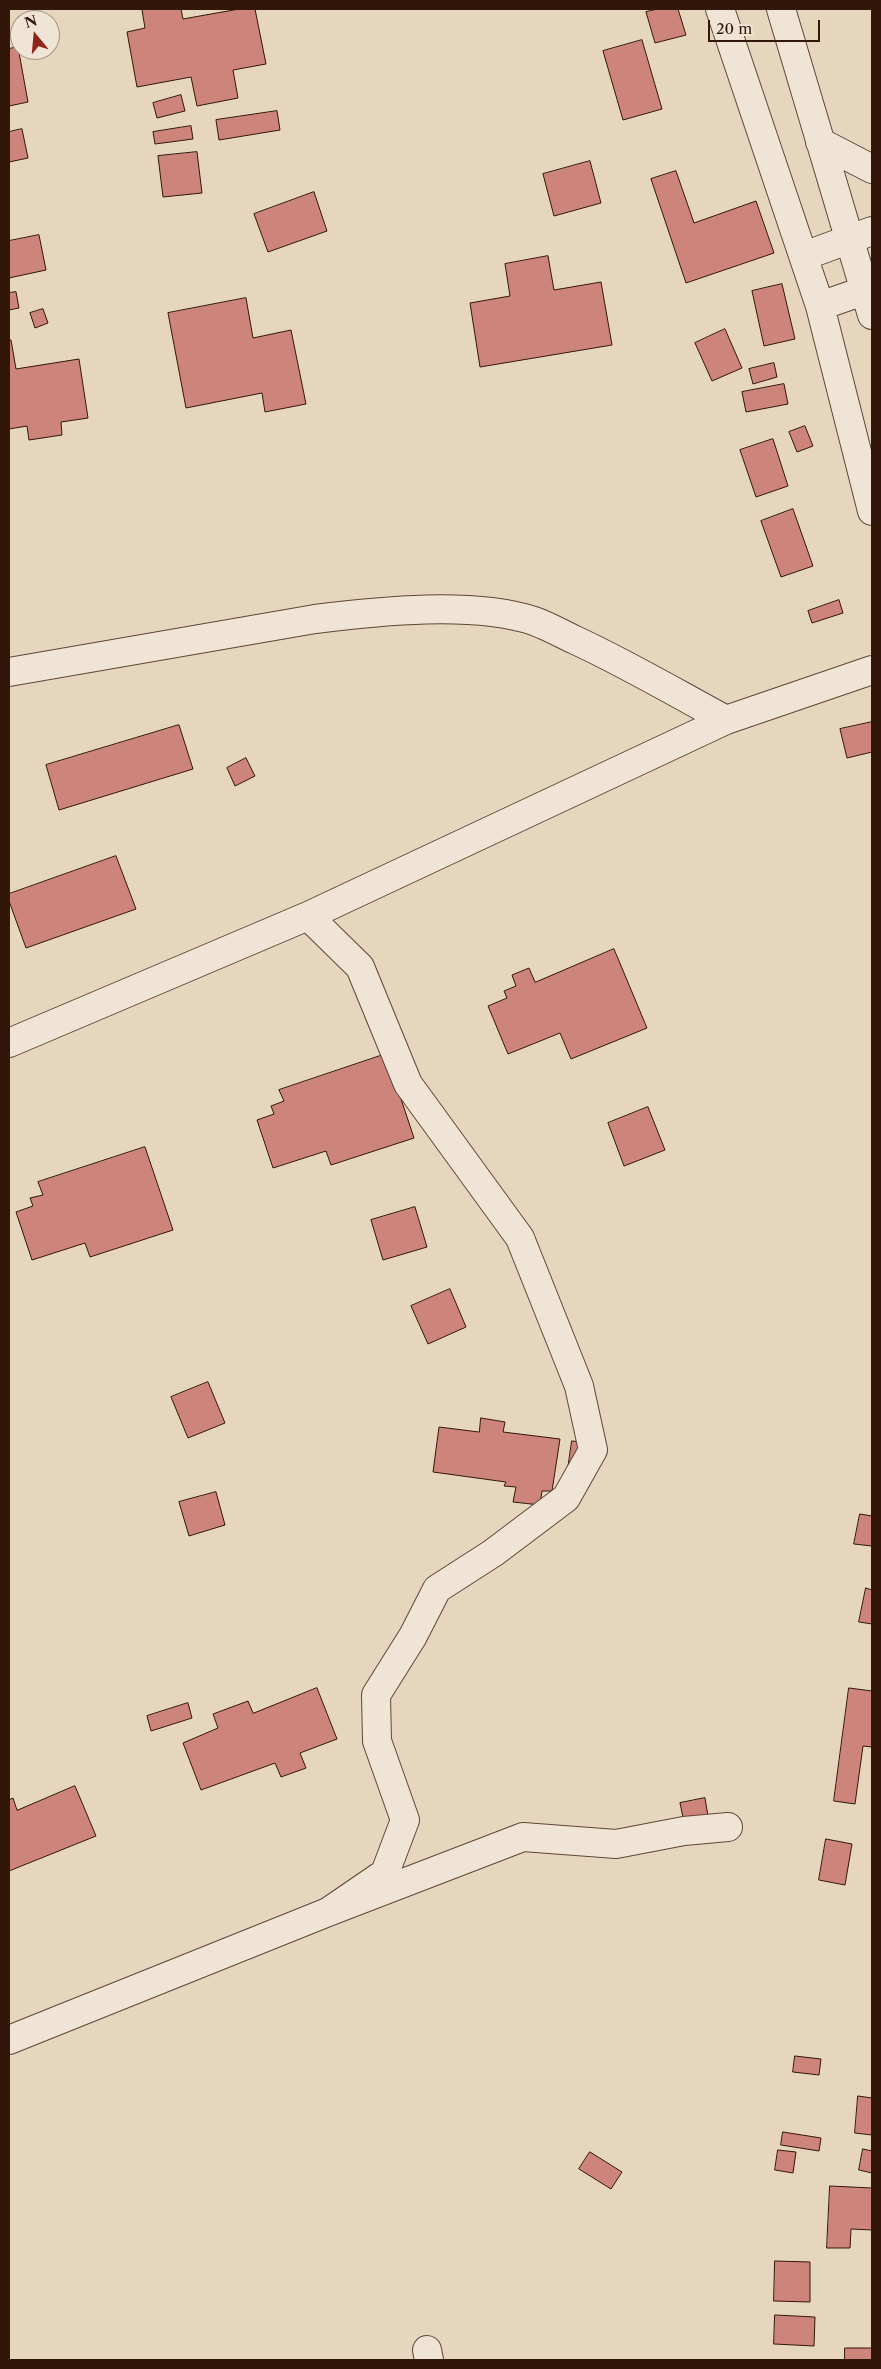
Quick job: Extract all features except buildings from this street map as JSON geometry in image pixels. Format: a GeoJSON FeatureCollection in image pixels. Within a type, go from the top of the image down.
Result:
{"type":"FeatureCollection","features":[{"type":"Feature","properties":{"kind":"street"},"geometry":{"type":"LineString","coordinates":[[720,9],[820,306],[872,511]]}},
{"type":"Feature","properties":{"kind":"street"},"geometry":{"type":"LineString","coordinates":[[781,9],[820,142],[861,235],[870,298],[820,306]]}},
{"type":"Feature","properties":{"kind":"street"},"geometry":{"type":"LineString","coordinates":[[820,142],[872,169]]}},
{"type":"Feature","properties":{"kind":"street"},"geometry":{"type":"LineString","coordinates":[[804,256],[861,235]]}},
{"type":"Feature","properties":{"kind":"street"},"geometry":{"type":"LineString","coordinates":[[9,672],[352,614],[445,610],[488,612],[534,621],[612,657],[726,720]]}},
{"type":"Feature","properties":{"kind":"street"},"geometry":{"type":"LineString","coordinates":[[9,1043],[308,916],[726,720],[872,670]]}},
{"type":"Feature","properties":{"kind":"street"},"geometry":{"type":"LineString","coordinates":[[308,916],[360,967],[408,1084],[520,1238],[579,1386],[593,1450],[566,1498],[493,1554],[437,1589],[413,1636],[376,1695],[377,1741],[405,1820],[385,1873],[328,1912]]}},
{"type":"Feature","properties":{"kind":"street"},"geometry":{"type":"LineString","coordinates":[[9,2040],[328,1912],[523,1837],[616,1844],[684,1831],[728,1827]]}}]}
